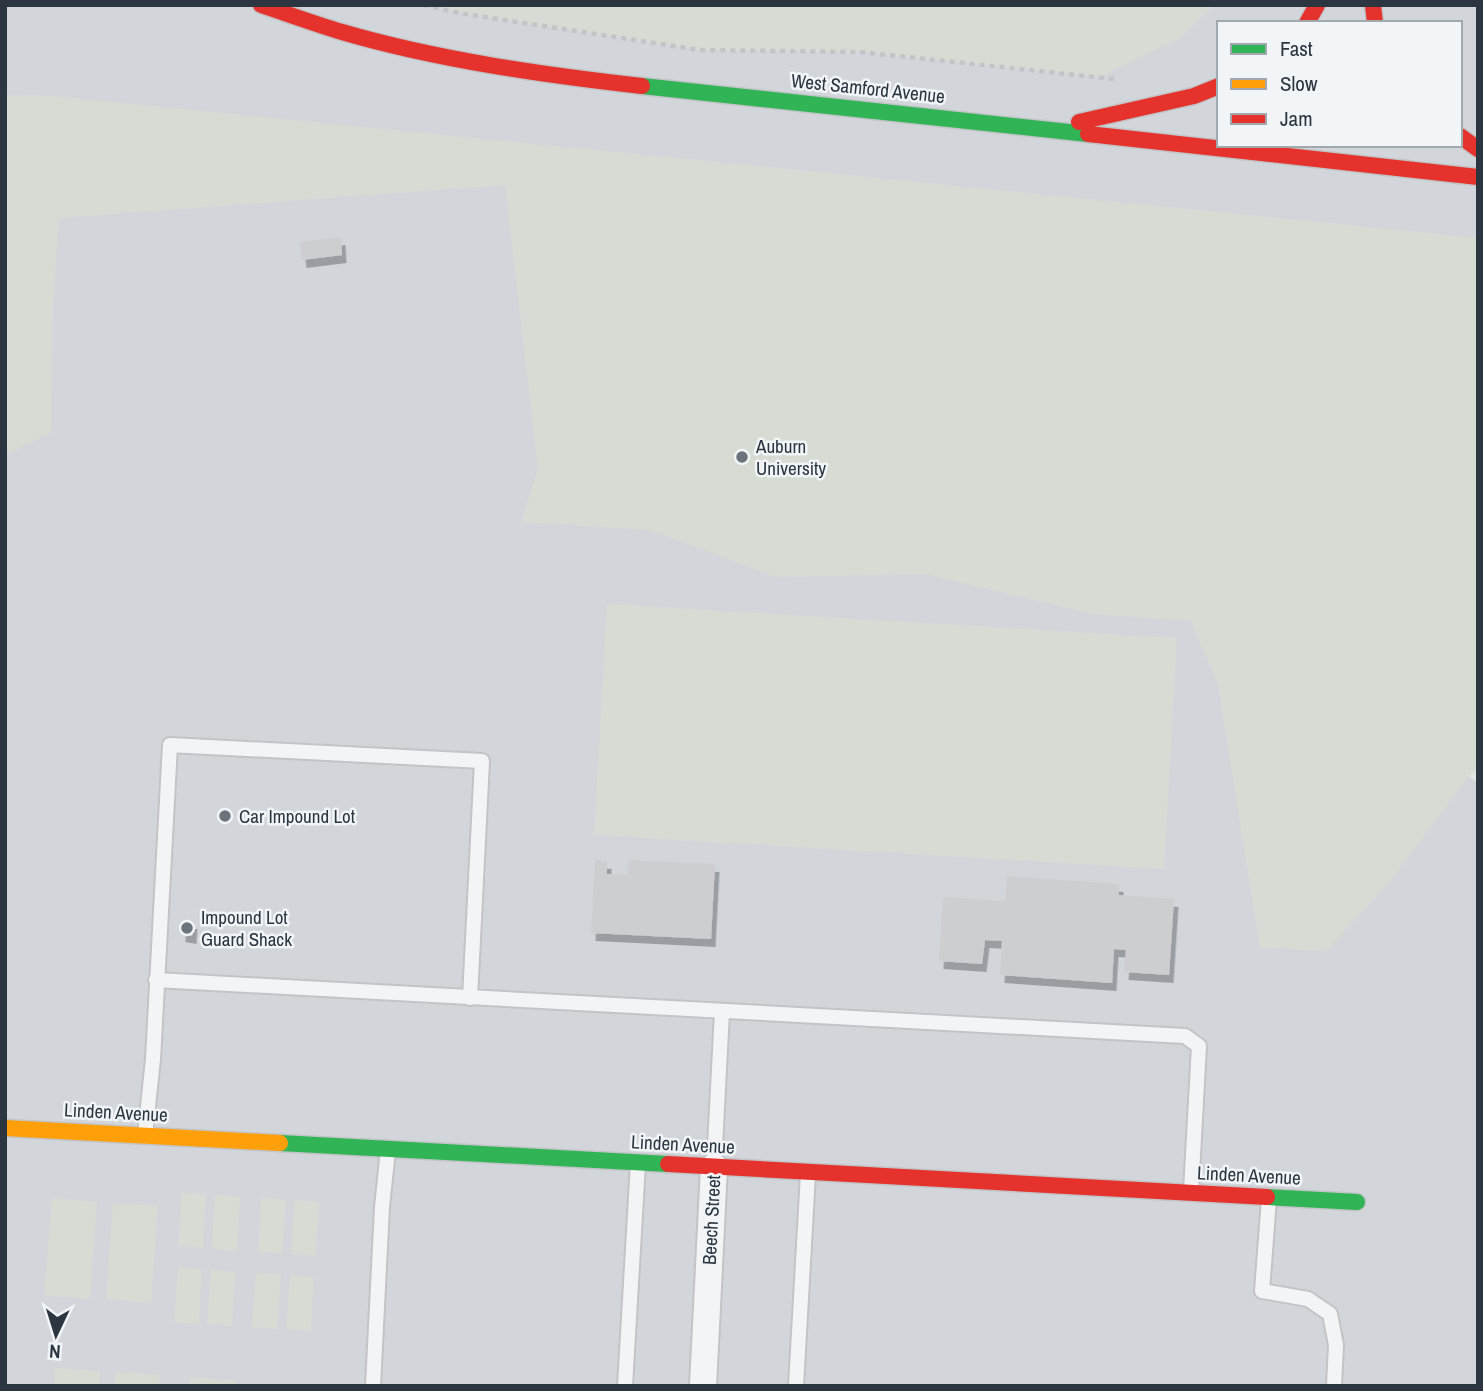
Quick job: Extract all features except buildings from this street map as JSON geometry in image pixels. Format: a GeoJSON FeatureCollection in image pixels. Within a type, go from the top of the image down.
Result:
{"type":"FeatureCollection","features":[{"type":"Feature","properties":{"kind":"street","name":"West Samford Avenue"},"geometry":{"type":"LineString","coordinates":[[261,5],[343,32],[407,48],[562,77],[1048,129],[1217,143]]}},
{"type":"Feature","properties":{"kind":"street"},"geometry":{"type":"LineString","coordinates":[[1308,21],[1317,5]]}},
{"type":"Feature","properties":{"kind":"street"},"geometry":{"type":"LineString","coordinates":[[1048,129],[1194,96],[1217,87]]}},
{"type":"Feature","properties":{"kind":"street"},"geometry":{"type":"LineString","coordinates":[[1462,137],[1478,149]]}},
{"type":"Feature","properties":{"kind":"street","name":"West Samford Avenue"},"geometry":{"type":"LineString","coordinates":[[1263,147],[1335,153],[1478,177]]}},
{"type":"Feature","properties":{"kind":"street","name":"Linden Avenue"},"geometry":{"type":"LineString","coordinates":[[5,1128],[1357,1202]]}},
{"type":"Feature","properties":{"kind":"street","name":"Beech Street"},"geometry":{"type":"LineString","coordinates":[[703,1386],[714,1167]]}},
{"type":"Feature","properties":{"kind":"lane"},"geometry":{"type":"LineString","coordinates":[[145,1135],[153,1059],[170,745],[482,761],[470,998]]}},
{"type":"Feature","properties":{"kind":"lane"},"geometry":{"type":"LineString","coordinates":[[156,980],[1185,1036],[1199,1046],[1191,1193]]}},
{"type":"Feature","properties":{"kind":"lane","name":"Beech Street"},"geometry":{"type":"LineString","coordinates":[[714,1167],[722,1012]]}},
{"type":"Feature","properties":{"kind":"lane"},"geometry":{"type":"LineString","coordinates":[[373,1386],[382,1207],[388,1148]]}},
{"type":"Feature","properties":{"kind":"lane"},"geometry":{"type":"LineString","coordinates":[[625,1386],[638,1162]]}},
{"type":"Feature","properties":{"kind":"lane"},"geometry":{"type":"LineString","coordinates":[[796,1386],[808,1172]]}},
{"type":"Feature","properties":{"kind":"lane"},"geometry":{"type":"LineString","coordinates":[[1269,1197],[1262,1291],[1308,1299],[1330,1314],[1336,1345],[1334,1386]]}},
{"type":"Feature","properties":{"kind":"path"},"geometry":{"type":"LineString","coordinates":[[424,5],[458,13],[700,50],[860,52],[1127,80]]}},
{"type":"Feature","properties":{"kind":"shaded area","name":"Auburn University"},"geometry":{"type":"Polygon","coordinates":[[[5,5],[1478,5],[1478,769],[1469,776],[1478,783],[1478,1386],[5,1386],[5,5]]]}},
{"type":"Feature","properties":{"kind":"shaded area"},"geometry":{"type":"Polygon","coordinates":[[[433,5],[1215,5],[1182,37],[1100,77],[860,52],[700,50],[459,13],[433,5]]]}},
{"type":"Feature","properties":{"kind":"shaded area"},"geometry":{"type":"Polygon","coordinates":[[[5,95],[54,96],[1478,238],[1478,769],[1469,776],[1394,876],[1327,951],[1260,948],[1218,685],[1191,621],[1093,614],[925,574],[775,577],[650,530],[521,522],[538,469],[505,185],[59,218],[53,305],[51,433],[5,455],[5,95]]]}},
{"type":"Feature","properties":{"kind":"shaded area"},"geometry":{"type":"Polygon","coordinates":[[[607,604],[1177,638],[1164,869],[594,835],[607,604]]]}},
{"type":"Feature","properties":{"kind":"shaded area"},"geometry":{"type":"Polygon","coordinates":[[[182,1192],[206,1194],[203,1248],[178,1246],[182,1192]]]}},
{"type":"Feature","properties":{"kind":"shaded area"},"geometry":{"type":"Polygon","coordinates":[[[215,1194],[240,1197],[237,1251],[212,1249],[215,1194]]]}},
{"type":"Feature","properties":{"kind":"shaded area"},"geometry":{"type":"Polygon","coordinates":[[[261,1197],[286,1200],[282,1254],[258,1252],[261,1197]]]}},
{"type":"Feature","properties":{"kind":"shaded area"},"geometry":{"type":"Polygon","coordinates":[[[52,1198],[97,1202],[90,1299],[44,1295],[52,1198]]]}},
{"type":"Feature","properties":{"kind":"shaded area"},"geometry":{"type":"Polygon","coordinates":[[[295,1200],[319,1202],[316,1256],[291,1254],[295,1200]]]}},
{"type":"Feature","properties":{"kind":"shaded area"},"geometry":{"type":"Polygon","coordinates":[[[113,1203],[158,1206],[151,1303],[106,1299],[113,1203]]]}},
{"type":"Feature","properties":{"kind":"shaded area"},"geometry":{"type":"Polygon","coordinates":[[[178,1267],[202,1269],[199,1324],[174,1322],[178,1267]]]}},
{"type":"Feature","properties":{"kind":"shaded area"},"geometry":{"type":"Polygon","coordinates":[[[211,1269],[235,1272],[232,1326],[207,1324],[211,1269]]]}},
{"type":"Feature","properties":{"kind":"shaded area"},"geometry":{"type":"Polygon","coordinates":[[[256,1272],[281,1275],[277,1329],[252,1327],[256,1272]]]}},
{"type":"Feature","properties":{"kind":"shaded area"},"geometry":{"type":"Polygon","coordinates":[[[290,1275],[314,1277],[311,1331],[286,1329],[290,1275]]]}},
{"type":"Feature","properties":{"kind":"shaded area"},"geometry":{"type":"Polygon","coordinates":[[[55,1368],[100,1371],[99,1386],[54,1386],[55,1368]]]}},
{"type":"Feature","properties":{"kind":"shaded area"},"geometry":{"type":"Polygon","coordinates":[[[115,1372],[160,1375],[159,1386],[114,1386],[115,1372]]]}},
{"type":"Feature","properties":{"kind":"shaded area"},"geometry":{"type":"Polygon","coordinates":[[[190,1377],[235,1380],[235,1386],[189,1386],[190,1377]]]}},
{"type":"Feature","properties":{"kind":"traffic: fast"},"geometry":{"type":"LineString","coordinates":[[642,86],[1088,134]]}},
{"type":"Feature","properties":{"kind":"traffic: fast"},"geometry":{"type":"LineString","coordinates":[[280,1143],[668,1164]]}},
{"type":"Feature","properties":{"kind":"traffic: fast"},"geometry":{"type":"LineString","coordinates":[[1267,1197],[1357,1202]]}},
{"type":"Feature","properties":{"kind":"traffic: slow"},"geometry":{"type":"LineString","coordinates":[[5,1128],[280,1143]]}},
{"type":"Feature","properties":{"kind":"traffic: jam"},"geometry":{"type":"LineString","coordinates":[[261,5],[342,32],[416,51],[529,71],[642,86]]}},
{"type":"Feature","properties":{"kind":"traffic: jam"},"geometry":{"type":"LineString","coordinates":[[1308,21],[1317,5]]}},
{"type":"Feature","properties":{"kind":"traffic: jam"},"geometry":{"type":"LineString","coordinates":[[1373,5],[1375,21]]}},
{"type":"Feature","properties":{"kind":"traffic: jam"},"geometry":{"type":"LineString","coordinates":[[1079,122],[1194,96],[1217,87]]}},
{"type":"Feature","properties":{"kind":"traffic: jam"},"geometry":{"type":"LineString","coordinates":[[1088,134],[1478,177]]}},
{"type":"Feature","properties":{"kind":"traffic: jam"},"geometry":{"type":"LineString","coordinates":[[1462,137],[1478,149]]}},
{"type":"Feature","properties":{"kind":"traffic: jam"},"geometry":{"type":"LineString","coordinates":[[668,1164],[1267,1197]]}},
{"type":"Feature","properties":{"kind":"place","name":"Auburn University"},"geometry":{"type":"Point","coordinates":[742,457]}},
{"type":"Feature","properties":{"kind":"place","name":"Car Impound Lot"},"geometry":{"type":"Point","coordinates":[225,816]}},
{"type":"Feature","properties":{"kind":"place","name":"Impound Lot Guard Shack"},"geometry":{"type":"Point","coordinates":[187,928]}}]}
